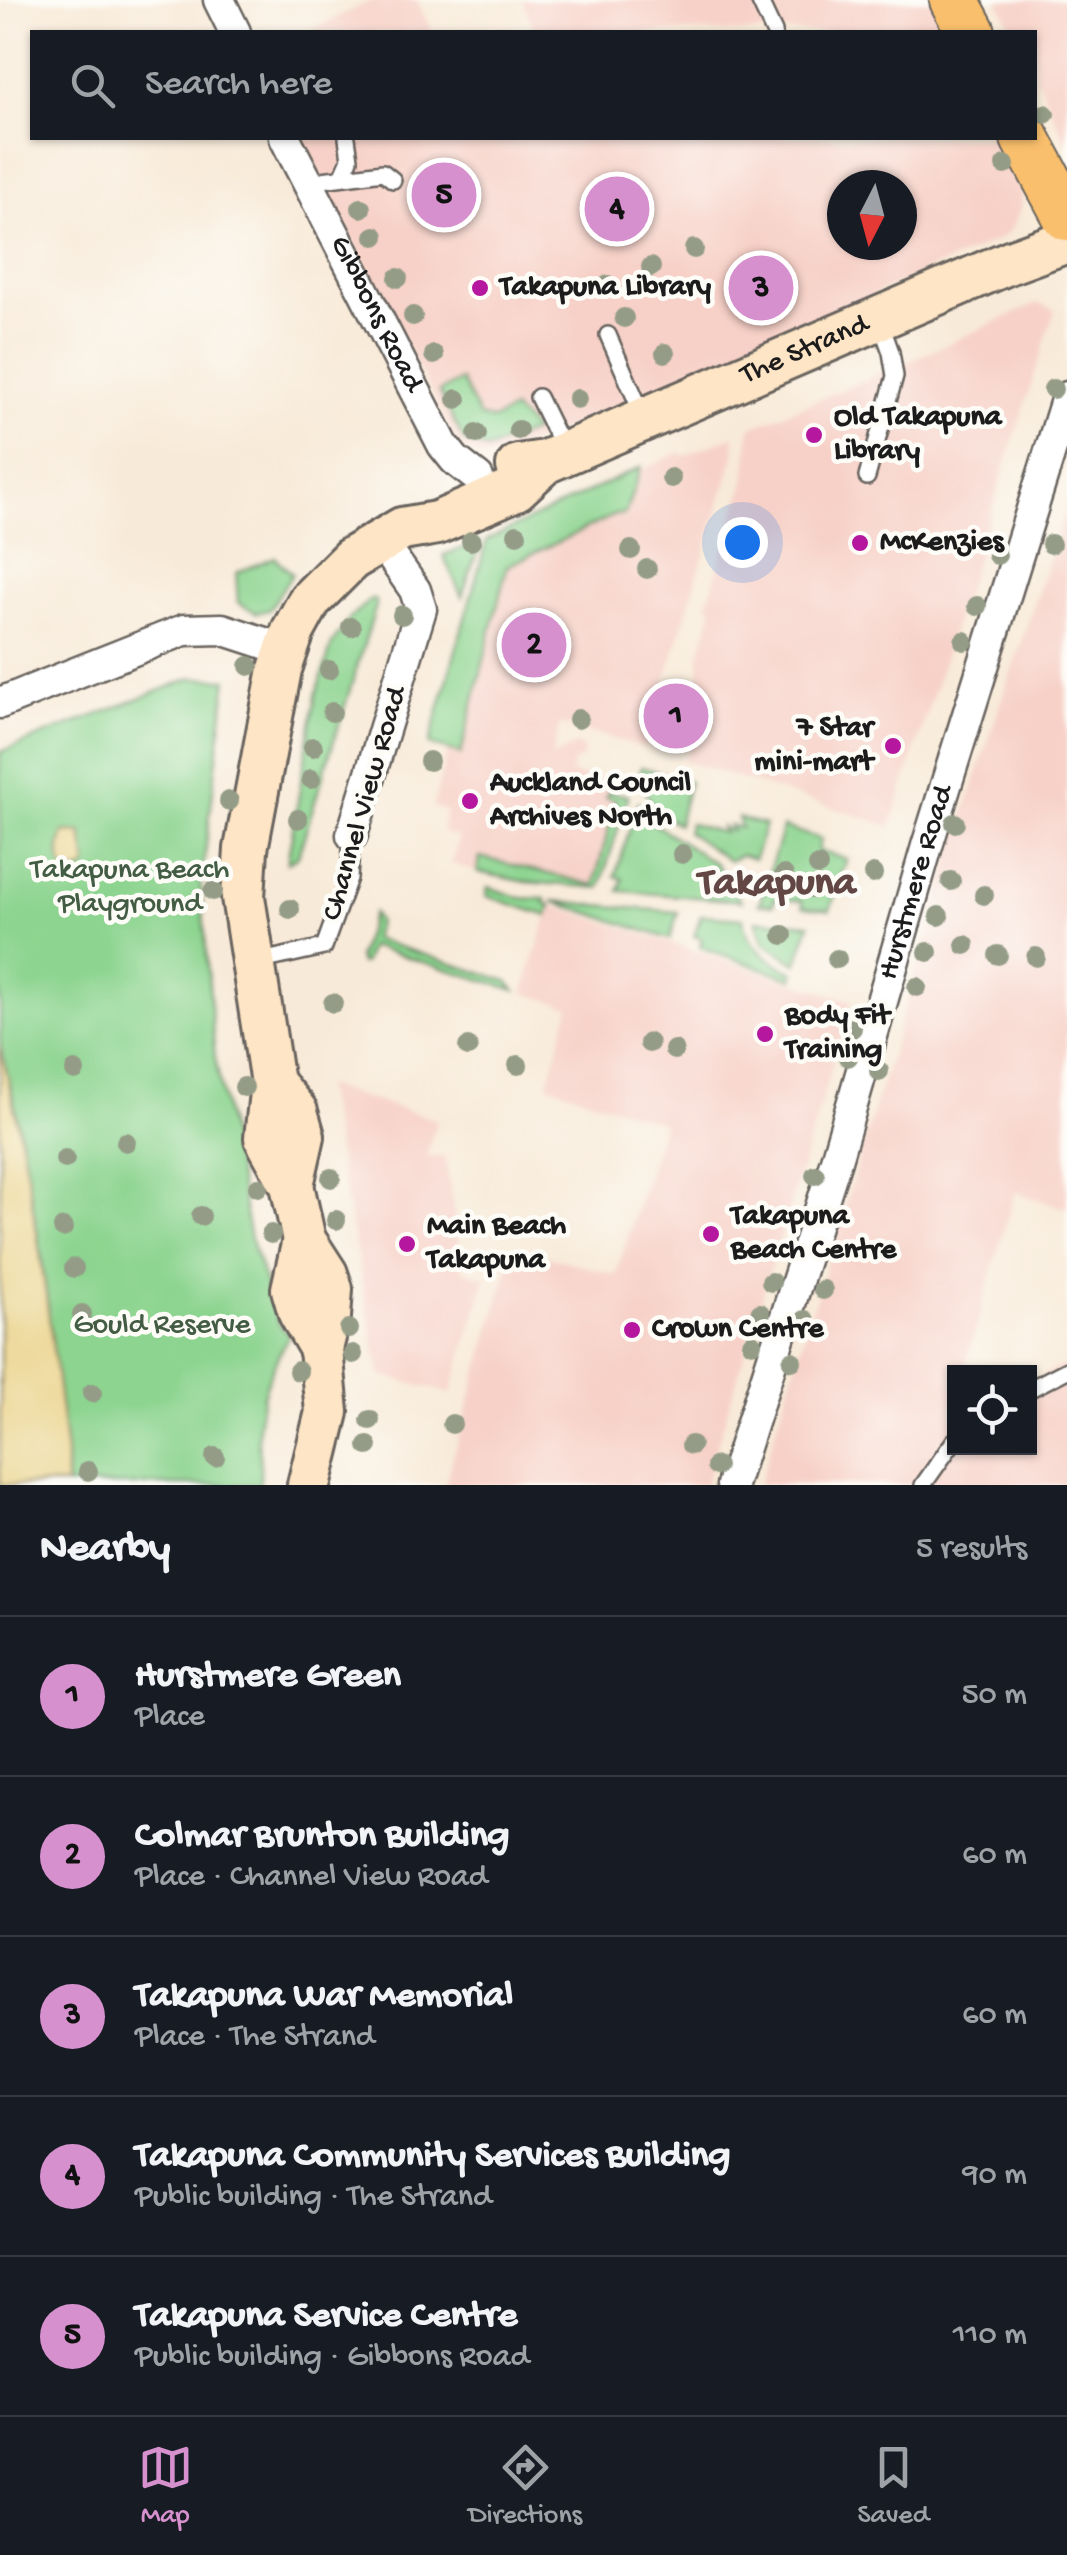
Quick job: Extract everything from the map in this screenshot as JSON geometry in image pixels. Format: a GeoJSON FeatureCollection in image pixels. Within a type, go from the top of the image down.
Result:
{"type":"FeatureCollection","features":[{"type":"Feature","properties":{"kind":"main road"},"geometry":{"type":"LineString","coordinates":[[954,0],[970,30]]}},
{"type":"Feature","properties":{"kind":"main road"},"geometry":{"type":"LineString","coordinates":[[1026,140],[1067,216]]}},
{"type":"Feature","properties":{"kind":"street"},"geometry":{"type":"LineString","coordinates":[[219,0],[234,30]]}},
{"type":"Feature","properties":{"kind":"street","name":"Gibbons Road"},"geometry":{"type":"LineString","coordinates":[[287,140],[443,445],[478,478]]}},
{"type":"Feature","properties":{"kind":"street","name":"The Strand"},"geometry":{"type":"LineString","coordinates":[[308,1485],[328,1401],[321,1349],[331,1289],[304,1240],[292,1184],[266,1138],[272,1083],[251,963],[242,880],[265,743],[286,650],[310,600],[351,558],[391,535],[428,501],[478,478],[555,458],[1067,242]]}},
{"type":"Feature","properties":{"kind":"street","name":"Hurstmere Road"},"geometry":{"type":"LineString","coordinates":[[732,1485],[836,1160],[927,846],[1067,397]]}},
{"type":"Feature","properties":{"kind":"street","name":"The Strand"},"geometry":{"type":"LineString","coordinates":[[391,535],[437,523],[516,488],[555,458]]}},
{"type":"Feature","properties":{"kind":"street","name":"Channel View Road"},"geometry":{"type":"LineString","coordinates":[[352,835],[421,609],[391,535]]}},
{"type":"Feature","properties":{"kind":"street"},"geometry":{"type":"LineString","coordinates":[[0,703],[184,630],[222,630],[286,650]]}},
{"type":"Feature","properties":{"kind":"lane"},"geometry":{"type":"LineString","coordinates":[[759,0],[773,30]]}},
{"type":"Feature","properties":{"kind":"lane"},"geometry":{"type":"LineString","coordinates":[[342,177],[350,160],[348,140]]}},
{"type":"Feature","properties":{"kind":"lane"},"geometry":{"type":"LineString","coordinates":[[306,182],[383,172],[393,180]]}},
{"type":"Feature","properties":{"kind":"lane"},"geometry":{"type":"LineString","coordinates":[[867,477],[895,376],[892,352],[878,319]]}},
{"type":"Feature","properties":{"kind":"lane"},"geometry":{"type":"LineString","coordinates":[[608,335],[644,420]]}},
{"type":"Feature","properties":{"kind":"lane"},"geometry":{"type":"LineString","coordinates":[[538,397],[555,458]]}},
{"type":"Feature","properties":{"kind":"lane","name":"Channel View Road"},"geometry":{"type":"LineString","coordinates":[[251,963],[324,947],[349,878],[352,835]]}},
{"type":"Feature","properties":{"kind":"lane"},"geometry":{"type":"LineString","coordinates":[[1037,1385],[1067,1370]]}},
{"type":"Feature","properties":{"kind":"lane"},"geometry":{"type":"LineString","coordinates":[[923,1485],[947,1451]]}},
{"type":"Feature","properties":{"kind":"shaded area"},"geometry":{"type":"Polygon","coordinates":[[[372,0],[417,0],[431,30],[311,30],[372,0]]]}},
{"type":"Feature","properties":{"kind":"shaded area"},"geometry":{"type":"Polygon","coordinates":[[[523,0],[931,0],[946,30],[534,30],[523,0]]]}},
{"type":"Feature","properties":{"kind":"shaded area"},"geometry":{"type":"Polygon","coordinates":[[[998,0],[1067,0],[1067,144],[1037,80],[1037,30],[1013,30],[998,0]]]}},
{"type":"Feature","properties":{"kind":"shaded area"},"geometry":{"type":"Polygon","coordinates":[[[301,140],[999,140],[1022,190],[1022,206],[1010,231],[998,240],[720,361],[716,373],[674,390],[628,401],[499,456],[485,458],[460,449],[301,140]]]}},
{"type":"Feature","properties":{"kind":"shaded area"},"geometry":{"type":"Polygon","coordinates":[[[1037,303],[1055,310],[891,826],[684,761],[700,708],[699,657],[713,607],[707,604],[745,481],[750,428],[1037,303]]]}},
{"type":"Feature","properties":{"kind":"shaded area"},"geometry":{"type":"Polygon","coordinates":[[[735,435],[734,457],[645,748],[560,724],[552,758],[575,745],[581,746],[582,759],[574,762],[571,773],[610,783],[607,796],[616,799],[595,885],[481,857],[477,872],[451,864],[459,837],[445,834],[442,827],[446,811],[433,807],[500,542],[582,497],[681,452],[684,456],[735,435]]]}},
{"type":"Feature","properties":{"kind":"shaded area"},"geometry":{"type":"Polygon","coordinates":[[[1067,505],[1067,1209],[1015,1192],[965,1365],[947,1365],[947,1455],[1037,1455],[1037,1378],[1067,1364],[1067,1485],[759,1485],[966,807],[1067,505]]]}},
{"type":"Feature","properties":{"kind":"shaded area"},"geometry":{"type":"Polygon","coordinates":[[[551,905],[852,1001],[705,1485],[445,1485],[514,1247],[616,1275],[663,1123],[547,1085],[570,1007],[523,993],[551,905]]]}},
{"type":"Feature","properties":{"kind":"shaded area","name":"Main Beach Takapuna"},"geometry":{"type":"Polygon","coordinates":[[[324,1085],[437,1120],[426,1157],[445,1157],[463,1271],[486,1278],[451,1394],[380,1375],[324,1085]]]}},
{"type":"Feature","properties":{"kind":"green space"},"geometry":{"type":"Polygon","coordinates":[[[461,380],[479,416],[493,420],[513,410],[535,431],[487,450],[464,441],[439,392],[461,380]]]}},
{"type":"Feature","properties":{"kind":"green space"},"geometry":{"type":"Polygon","coordinates":[[[641,467],[625,514],[615,515],[507,566],[461,754],[429,745],[487,540],[641,467]]]}},
{"type":"Feature","properties":{"kind":"green space"},"geometry":{"type":"Polygon","coordinates":[[[480,542],[462,597],[443,555],[480,542]]]}},
{"type":"Feature","properties":{"kind":"green space"},"geometry":{"type":"Polygon","coordinates":[[[275,557],[292,574],[269,610],[257,613],[238,603],[236,573],[275,557]]]}},
{"type":"Feature","properties":{"kind":"green space"},"geometry":{"type":"Polygon","coordinates":[[[371,599],[376,606],[298,856],[287,863],[316,695],[332,644],[350,618],[371,599]]]}},
{"type":"Feature","properties":{"kind":"green space","name":"Gould Reserve"},"geometry":{"type":"Polygon","coordinates":[[[192,678],[227,679],[201,886],[215,1057],[250,1238],[279,1324],[289,1335],[263,1397],[259,1485],[66,1485],[66,1454],[41,1253],[0,1045],[0,752],[192,678]]]}},
{"type":"Feature","properties":{"kind":"green space"},"geometry":{"type":"Polygon","coordinates":[[[641,767],[689,781],[678,824],[664,816],[649,799],[639,777],[641,767]]]}},
{"type":"Feature","properties":{"kind":"green space"},"geometry":{"type":"Polygon","coordinates":[[[608,791],[628,796],[600,888],[526,882],[477,872],[480,857],[594,885],[616,800],[606,797],[608,791]]]}},
{"type":"Feature","properties":{"kind":"green space"},"geometry":{"type":"Polygon","coordinates":[[[638,802],[656,825],[716,864],[741,901],[619,891],[623,879],[615,876],[638,802]]]}},
{"type":"Feature","properties":{"kind":"green space"},"geometry":{"type":"Polygon","coordinates":[[[738,818],[765,825],[754,859],[741,855],[729,861],[687,832],[689,823],[724,833],[721,827],[732,831],[729,825],[741,828],[738,818]]]}},
{"type":"Feature","properties":{"kind":"green space"},"geometry":{"type":"Polygon","coordinates":[[[783,827],[821,839],[818,851],[847,859],[830,910],[803,907],[802,901],[774,899],[773,905],[759,904],[783,827]]]}},
{"type":"Feature","properties":{"kind":"green space"},"geometry":{"type":"Polygon","coordinates":[[[488,887],[521,898],[546,899],[545,903],[551,905],[548,916],[486,896],[488,887]]]}},
{"type":"Feature","properties":{"kind":"green space"},"geometry":{"type":"Polygon","coordinates":[[[552,901],[678,912],[670,939],[552,901]]]}},
{"type":"Feature","properties":{"kind":"green space"},"geometry":{"type":"Polygon","coordinates":[[[373,913],[378,922],[373,939],[508,981],[515,990],[370,946],[364,963],[360,964],[358,957],[373,913]]]}},
{"type":"Feature","properties":{"kind":"green space"},"geometry":{"type":"Polygon","coordinates":[[[701,915],[743,918],[754,944],[777,964],[794,972],[793,979],[700,947],[702,939],[694,936],[701,915]]]}},
{"type":"Feature","properties":{"kind":"green space"},"geometry":{"type":"Polygon","coordinates":[[[756,920],[810,924],[797,963],[764,943],[756,920]]]}},
{"type":"Feature","properties":{"kind":"sand"},"geometry":{"type":"Polygon","coordinates":[[[65,832],[82,833],[87,866],[79,872],[66,872],[61,863],[60,847],[65,832]]]}},
{"type":"Feature","properties":{"kind":"sand"},"geometry":{"type":"Polygon","coordinates":[[[0,1045],[39,1248],[66,1454],[66,1485],[0,1485],[0,1045]]]}},
{"type":"Feature","properties":{"kind":"place","name":"Takapuna Service Centre"},"geometry":{"type":"Point","coordinates":[444,195]}},
{"type":"Feature","properties":{"kind":"place","name":"Takapuna Community Services Building"},"geometry":{"type":"Point","coordinates":[617,209]}},
{"type":"Feature","properties":{"kind":"place","name":"Takapuna Library"},"geometry":{"type":"Point","coordinates":[480,288]}},
{"type":"Feature","properties":{"kind":"place","name":"Takapuna War Memorial"},"geometry":{"type":"Point","coordinates":[761,288]}},
{"type":"Feature","properties":{"kind":"place","name":"Old Takapuna Library"},"geometry":{"type":"Point","coordinates":[814,435]}},
{"type":"Feature","properties":{"kind":"place","name":"McKenzies"},"geometry":{"type":"Point","coordinates":[860,543]}},
{"type":"Feature","properties":{"kind":"place","name":"Colmar Brunton Building"},"geometry":{"type":"Point","coordinates":[534,645]}},
{"type":"Feature","properties":{"kind":"place","name":"Hurstmere Green"},"geometry":{"type":"Point","coordinates":[676,716]}},
{"type":"Feature","properties":{"kind":"place","name":"7 Star mini-mart"},"geometry":{"type":"Point","coordinates":[893,746]}},
{"type":"Feature","properties":{"kind":"place","name":"Auckland Council Archives North"},"geometry":{"type":"Point","coordinates":[470,801]}},
{"type":"Feature","properties":{"kind":"place","name":"Body Fit Training"},"geometry":{"type":"Point","coordinates":[765,1034]}},
{"type":"Feature","properties":{"kind":"place","name":"Takapuna Beach Centre"},"geometry":{"type":"Point","coordinates":[711,1234]}},
{"type":"Feature","properties":{"kind":"place","name":"Main Beach Takapuna"},"geometry":{"type":"Point","coordinates":[407,1244]}},
{"type":"Feature","properties":{"kind":"place","name":"Crown Centre"},"geometry":{"type":"Point","coordinates":[632,1330]}},
{"type":"Feature","properties":{"kind":"district","name":"Takapuna"},"geometry":{"type":"Point","coordinates":[777,884]}},
{"type":"Feature","properties":{"kind":"park label","name":"Takapuna Beach Playground"},"geometry":{"type":"Point","coordinates":[130,888]}}]}
